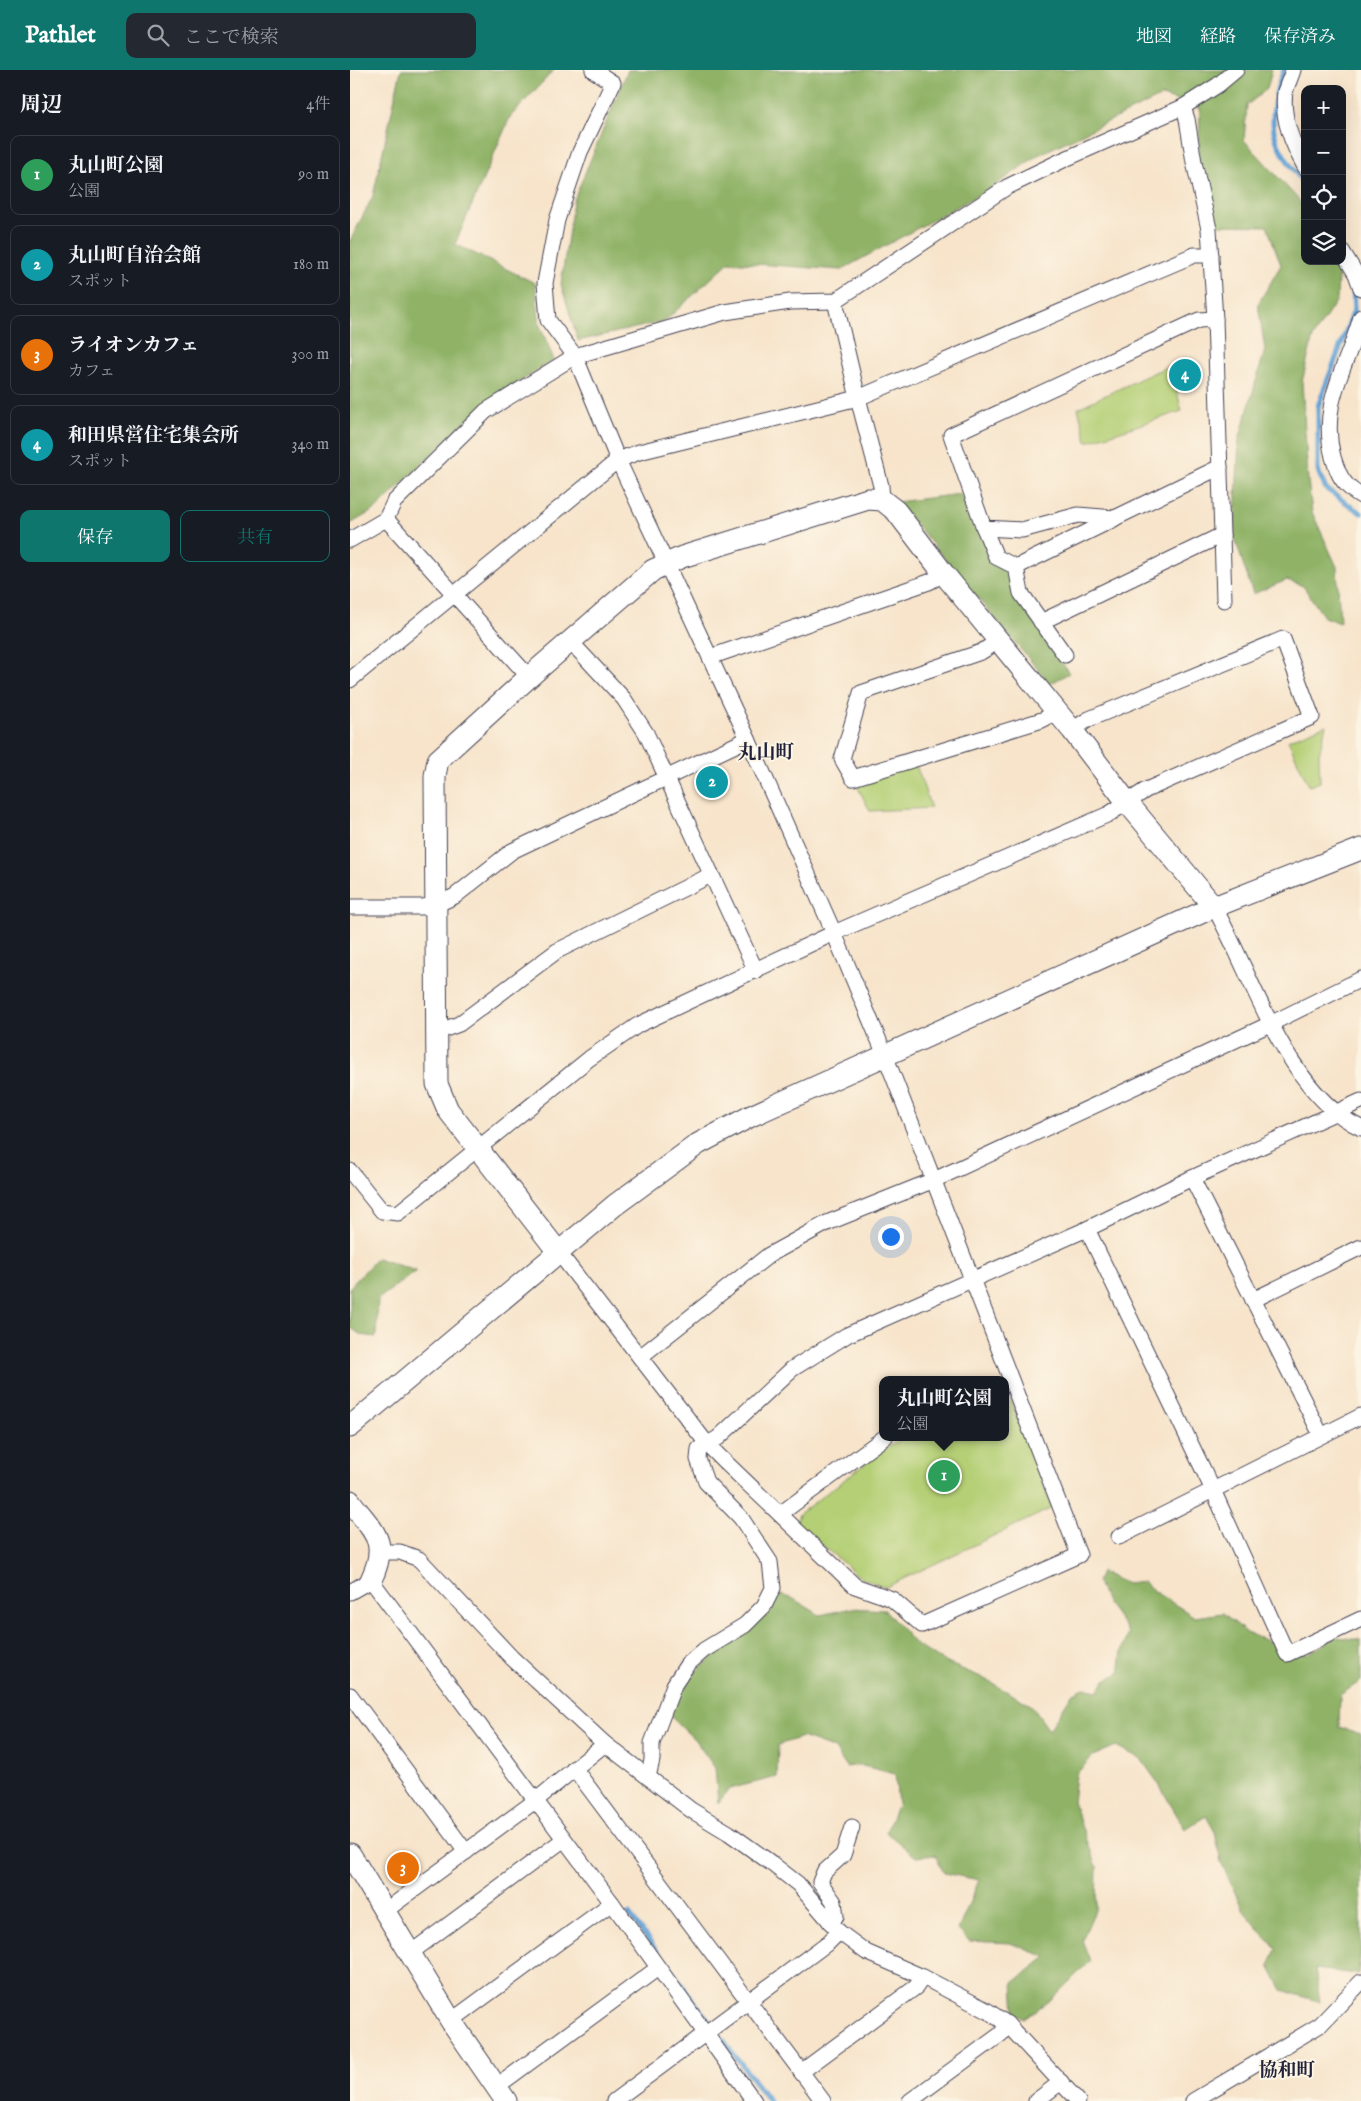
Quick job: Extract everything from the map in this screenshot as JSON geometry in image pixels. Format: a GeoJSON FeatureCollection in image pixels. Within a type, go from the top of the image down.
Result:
{"type":"FeatureCollection","features":[{"type":"Feature","properties":{"kind":"street"},"geometry":{"type":"LineString","coordinates":[[594,70],[614,83],[580,152],[556,220],[545,283],[548,320],[575,356],[618,460],[748,738],[834,933],[934,1180],[1005,1376]]}},
{"type":"Feature","properties":{"kind":"street"},"geometry":{"type":"LineString","coordinates":[[350,540],[386,519],[394,502],[486,411],[575,356],[725,312],[790,302],[835,301],[1007,187],[1062,160],[1184,107],[1218,85],[1236,70]]}},
{"type":"Feature","properties":{"kind":"street"},"geometry":{"type":"LineString","coordinates":[[1293,70],[1286,92],[1285,115],[1295,149],[1301,159]]}},
{"type":"Feature","properties":{"kind":"street"},"geometry":{"type":"LineString","coordinates":[[1184,107],[1188,119],[1194,162],[1209,229],[1215,319],[1224,600]]}},
{"type":"Feature","properties":{"kind":"street"},"geometry":{"type":"LineString","coordinates":[[350,680],[618,460],[639,452],[858,398],[1194,255],[1211,255]]}},
{"type":"Feature","properties":{"kind":"street"},"geometry":{"type":"LineString","coordinates":[[1346,258],[1356,274],[1361,288]]}},
{"type":"Feature","properties":{"kind":"street"},"geometry":{"type":"LineString","coordinates":[[835,301],[881,486],[882,500]]}},
{"type":"Feature","properties":{"kind":"street"},"geometry":{"type":"LineString","coordinates":[[1361,318],[1328,415],[1328,439],[1336,468],[1346,484],[1361,496]]}},
{"type":"Feature","properties":{"kind":"street"},"geometry":{"type":"LineString","coordinates":[[1065,655],[1021,593],[1016,568],[996,556],[951,435],[1199,320],[1215,319]]}},
{"type":"Feature","properties":{"kind":"street"},"geometry":{"type":"LineString","coordinates":[[1016,568],[1220,467]]}},
{"type":"Feature","properties":{"kind":"street"},"geometry":{"type":"LineString","coordinates":[[1009,1386],[1079,1555],[922,1625],[892,1599],[856,1586],[708,1444],[448,1110],[437,1084],[435,776],[438,760],[529,677],[653,570],[868,499],[882,500],[896,511],[944,574],[1072,730],[1127,802],[1214,907],[1270,1024],[1300,1072],[1336,1113],[1361,1128]]}},
{"type":"Feature","properties":{"kind":"street"},"geometry":{"type":"LineString","coordinates":[[984,528],[1022,530],[1078,515],[1115,518]]}},
{"type":"Feature","properties":{"kind":"street"},"geometry":{"type":"LineString","coordinates":[[386,519],[529,677]]}},
{"type":"Feature","properties":{"kind":"street"},"geometry":{"type":"LineString","coordinates":[[1041,622],[1222,536]]}},
{"type":"Feature","properties":{"kind":"street"},"geometry":{"type":"LineString","coordinates":[[710,657],[929,582],[944,574]]}},
{"type":"Feature","properties":{"kind":"street"},"geometry":{"type":"LineString","coordinates":[[350,1171],[382,1211],[398,1213],[590,1058],[638,1025],[834,933],[1109,814],[1146,790],[1312,717],[1283,639],[1089,719],[1072,730]]}},
{"type":"Feature","properties":{"kind":"street"},"geometry":{"type":"LineString","coordinates":[[1000,640],[981,652],[861,693],[842,759],[853,778],[1042,720],[1057,712]]}},
{"type":"Feature","properties":{"kind":"street"},"geometry":{"type":"LineString","coordinates":[[571,642],[624,698],[646,733],[756,971]]}},
{"type":"Feature","properties":{"kind":"street"},"geometry":{"type":"LineString","coordinates":[[350,907],[423,907],[436,905],[455,896],[512,851],[748,738]]}},
{"type":"Feature","properties":{"kind":"street"},"geometry":{"type":"LineString","coordinates":[[350,1427],[559,1254],[615,1205],[698,1144],[752,1116],[1214,907],[1361,849]]}},
{"type":"Feature","properties":{"kind":"street"},"geometry":{"type":"LineString","coordinates":[[437,1032],[459,1024],[557,951],[711,875]]}},
{"type":"Feature","properties":{"kind":"street"},"geometry":{"type":"LineString","coordinates":[[640,1357],[769,1255],[827,1223],[934,1180],[1270,1024],[1361,979]]}},
{"type":"Feature","properties":{"kind":"street"},"geometry":{"type":"LineString","coordinates":[[648,1777],[652,1760],[652,1743],[674,1685],[688,1665],[704,1650],[745,1625],[764,1606],[773,1588],[770,1562],[741,1518],[706,1482],[698,1459],[699,1450],[792,1369],[847,1335],[1087,1229],[1192,1178],[1361,1101]]}},
{"type":"Feature","properties":{"kind":"street"},"geometry":{"type":"LineString","coordinates":[[1192,1178],[1321,1435]]}},
{"type":"Feature","properties":{"kind":"street"},"geometry":{"type":"LineString","coordinates":[[1087,1229],[1213,1490],[1287,1654],[1361,1619]]}},
{"type":"Feature","properties":{"kind":"street"},"geometry":{"type":"LineString","coordinates":[[1253,1300],[1359,1252]]}},
{"type":"Feature","properties":{"kind":"street"},"geometry":{"type":"LineString","coordinates":[[1119,1537],[1361,1416]]}},
{"type":"Feature","properties":{"kind":"street"},"geometry":{"type":"LineString","coordinates":[[780,1514],[880,1441]]}},
{"type":"Feature","properties":{"kind":"street"},"geometry":{"type":"LineString","coordinates":[[350,1501],[377,1537],[381,1552],[378,1565],[371,1580],[350,1592]]}},
{"type":"Feature","properties":{"kind":"street"},"geometry":{"type":"LineString","coordinates":[[381,1552],[400,1552],[419,1559],[512,1658],[605,1744],[692,1810],[730,1833],[798,1884],[835,1927],[866,1952],[922,1977],[988,2011],[1007,2024],[1078,2101]]}},
{"type":"Feature","properties":{"kind":"street"},"geometry":{"type":"LineString","coordinates":[[371,1580],[612,1904],[754,2101]]}},
{"type":"Feature","properties":{"kind":"street"},"geometry":{"type":"LineString","coordinates":[[350,1695],[466,1852]]}},
{"type":"Feature","properties":{"kind":"street"},"geometry":{"type":"LineString","coordinates":[[385,1912],[535,1801],[605,1744]]}},
{"type":"Feature","properties":{"kind":"street"},"geometry":{"type":"LineString","coordinates":[[574,1768],[823,2101]]}},
{"type":"Feature","properties":{"kind":"street"},"geometry":{"type":"LineString","coordinates":[[614,2101],[828,1942],[835,1927],[836,1916],[834,1902],[820,1882],[824,1872],[843,1855],[852,1827]]}},
{"type":"Feature","properties":{"kind":"street"},"geometry":{"type":"LineString","coordinates":[[409,1954],[563,1840]]}},
{"type":"Feature","properties":{"kind":"street"},"geometry":{"type":"LineString","coordinates":[[350,1854],[451,2021],[501,2094],[658,1968]]}},
{"type":"Feature","properties":{"kind":"street"},"geometry":{"type":"LineString","coordinates":[[451,2021],[612,1904]]}},
{"type":"Feature","properties":{"kind":"street"},"geometry":{"type":"LineString","coordinates":[[801,2072],[916,1987],[922,1977]]}},
{"type":"Feature","properties":{"kind":"street"},"geometry":{"type":"LineString","coordinates":[[1193,2101],[1320,2025],[1361,1982]]}},
{"type":"Feature","properties":{"kind":"street"},"geometry":{"type":"LineString","coordinates":[[910,2101],[1001,2034],[1007,2024]]}},
{"type":"Feature","properties":{"kind":"street"},"geometry":{"type":"LineString","coordinates":[[1036,2101],[1061,2082]]}},
{"type":"Feature","properties":{"kind":"green space"},"geometry":{"type":"Polygon","coordinates":[[[401,70],[554,70],[510,117],[455,244],[535,283],[540,326],[554,360],[482,405],[376,509],[350,524],[350,241],[373,196],[401,70]]]}},
{"type":"Feature","properties":{"kind":"green space"},"geometry":{"type":"Polygon","coordinates":[[[628,70],[1272,70],[1267,89],[1247,105],[1244,140],[1301,205],[1301,265],[1333,265],[1338,273],[1337,300],[1313,337],[1302,382],[1308,480],[1312,512],[1337,567],[1340,623],[1324,617],[1303,586],[1287,580],[1253,594],[1234,536],[1239,440],[1265,350],[1258,304],[1281,265],[1267,226],[1218,225],[1198,187],[1200,108],[1162,96],[1038,155],[993,187],[841,270],[729,262],[665,321],[578,341],[561,284],[573,202],[628,70]]]}},
{"type":"Feature","properties":{"kind":"green space"},"geometry":{"type":"Polygon","coordinates":[[[1170,365],[1182,411],[1087,442],[1078,408],[1170,365]]]}},
{"type":"Feature","properties":{"kind":"green space"},"geometry":{"type":"Polygon","coordinates":[[[960,494],[993,558],[1009,567],[1013,592],[1069,673],[1050,684],[897,502],[960,494]]]}},
{"type":"Feature","properties":{"kind":"green space"},"geometry":{"type":"Polygon","coordinates":[[[1326,725],[1319,754],[1320,782],[1309,786],[1288,740],[1326,725]]]}},
{"type":"Feature","properties":{"kind":"green space"},"geometry":{"type":"Polygon","coordinates":[[[915,762],[931,808],[870,811],[854,780],[915,762]]]}},
{"type":"Feature","properties":{"kind":"green space"},"geometry":{"type":"Polygon","coordinates":[[[377,1258],[416,1271],[378,1299],[376,1337],[361,1335],[350,1327],[350,1287],[377,1258]]]}},
{"type":"Feature","properties":{"kind":"green space"},"geometry":{"type":"Polygon","coordinates":[[[1009,1401],[1052,1508],[886,1587],[861,1578],[796,1523],[799,1514],[890,1445],[898,1441],[1009,1441],[1009,1401]]]}},
{"type":"Feature","properties":{"kind":"green space"},"geometry":{"type":"Polygon","coordinates":[[[1101,1572],[1127,1584],[1143,1582],[1158,1594],[1195,1617],[1223,1613],[1247,1633],[1307,1654],[1337,1637],[1361,1640],[1361,1681],[1340,1695],[1339,1727],[1361,1734],[1361,1952],[1358,1974],[1315,1969],[1320,2002],[1282,1990],[1269,1965],[1276,1949],[1243,1910],[1221,1862],[1215,1832],[1206,1816],[1185,1829],[1158,1783],[1141,1759],[1116,1746],[1093,1756],[1076,1774],[1073,1803],[1097,1867],[1096,1908],[1082,1940],[1090,1961],[1054,1997],[1024,2019],[1015,2013],[1013,1983],[1046,1957],[1010,1943],[969,1941],[958,1930],[979,1880],[944,1873],[935,1855],[916,1857],[886,1832],[898,1804],[895,1774],[859,1765],[846,1767],[835,1749],[802,1737],[778,1745],[777,1777],[729,1789],[718,1803],[715,1768],[695,1740],[668,1714],[678,1687],[733,1639],[775,1594],[792,1598],[820,1615],[852,1608],[885,1610],[916,1645],[945,1662],[981,1677],[1031,1705],[1049,1730],[1072,1694],[1084,1688],[1098,1691],[1105,1680],[1119,1673],[1122,1651],[1129,1633],[1108,1604],[1097,1582],[1101,1572]]]}},
{"type":"Feature","properties":{"kind":"waterway"},"geometry":{"type":"LineString","coordinates":[[1284,70],[1274,104],[1274,131],[1282,151],[1301,180]]}},
{"type":"Feature","properties":{"kind":"waterway"},"geometry":{"type":"LineString","coordinates":[[1341,265],[1353,286],[1354,310],[1318,406],[1318,471],[1326,489],[1361,513]]}},
{"type":"Feature","properties":{"kind":"waterway"},"geometry":{"type":"LineString","coordinates":[[629,1914],[769,2101]]}},
{"type":"Feature","properties":{"kind":"place","name":"和田県営住宅集会所"},"geometry":{"type":"Point","coordinates":[1185,375]}},
{"type":"Feature","properties":{"kind":"place","name":"丸山町自治会館"},"geometry":{"type":"Point","coordinates":[712,782]}},
{"type":"Feature","properties":{"kind":"place","name":"丸山町公園"},"geometry":{"type":"Point","coordinates":[944,1476]}},
{"type":"Feature","properties":{"kind":"place","name":"ライオンカフェ"},"geometry":{"type":"Point","coordinates":[403,1868]}},
{"type":"Feature","properties":{"kind":"district","name":"丸山町"},"geometry":{"type":"Point","coordinates":[766,753]}},
{"type":"Feature","properties":{"kind":"district","name":"協和町"},"geometry":{"type":"Point","coordinates":[1287,2071]}}]}
